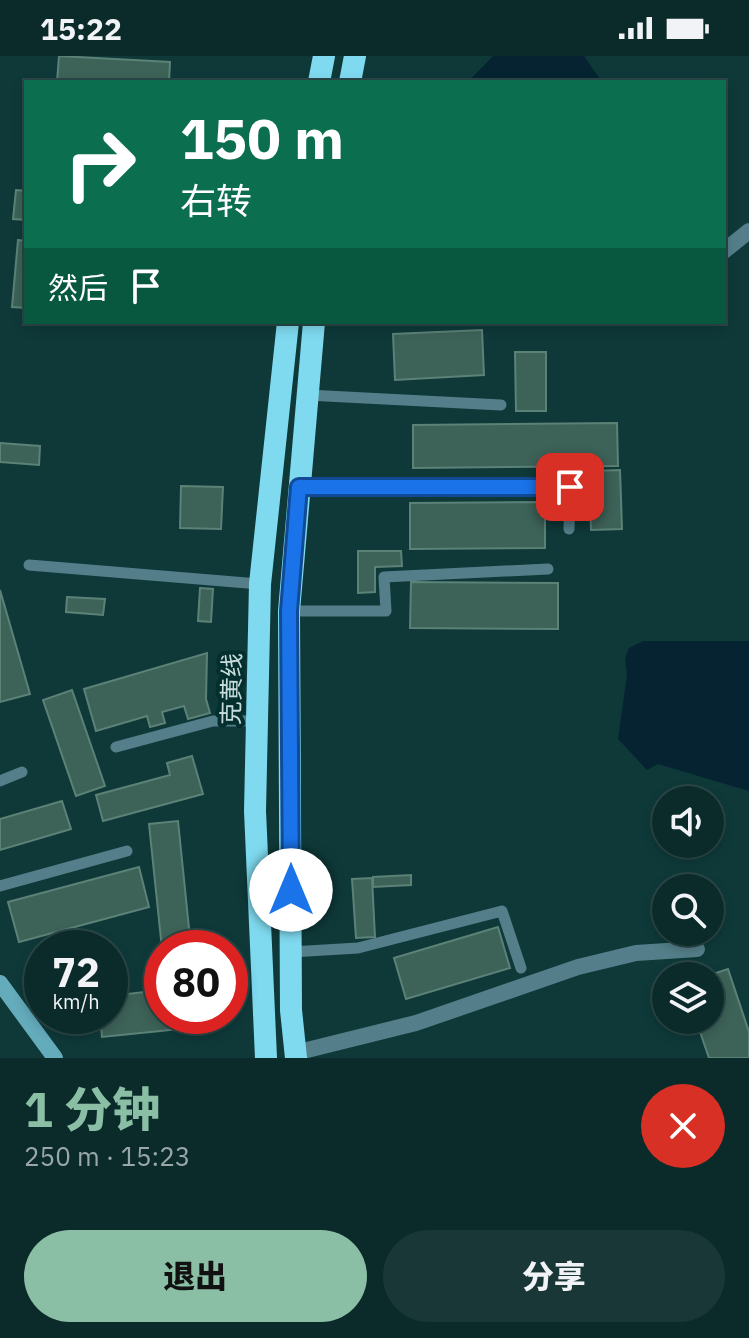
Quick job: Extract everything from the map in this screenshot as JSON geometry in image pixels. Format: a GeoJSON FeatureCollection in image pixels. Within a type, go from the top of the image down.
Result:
{"type":"FeatureCollection","features":[{"type":"Feature","properties":{"kind":"highway"},"geometry":{"type":"LineString","coordinates":[[319,80],[324,56]]}},
{"type":"Feature","properties":{"kind":"highway"},"geometry":{"type":"LineString","coordinates":[[350,80],[355,56]]}},
{"type":"Feature","properties":{"kind":"highway","name":"克黄线"},"geometry":{"type":"LineString","coordinates":[[266,1058],[255,811],[260,584],[288,324]]}},
{"type":"Feature","properties":{"kind":"highway"},"geometry":{"type":"LineString","coordinates":[[296,1055],[291,952],[289,611],[314,324]]}},
{"type":"Feature","properties":{"kind":"main road"},"geometry":{"type":"LineString","coordinates":[[0,983],[55,1058]]}},
{"type":"Feature","properties":{"kind":"street"},"geometry":{"type":"LineString","coordinates":[[726,249],[749,231]]}},
{"type":"Feature","properties":{"kind":"street"},"geometry":{"type":"LineString","coordinates":[[296,1055],[416,1023],[578,967],[636,953],[697,949]]}},
{"type":"Feature","properties":{"kind":"lane"},"geometry":{"type":"LineString","coordinates":[[307,395],[501,405]]}},
{"type":"Feature","properties":{"kind":"lane"},"geometry":{"type":"LineString","coordinates":[[299,487],[570,487],[569,529]]}},
{"type":"Feature","properties":{"kind":"lane"},"geometry":{"type":"LineString","coordinates":[[29,565],[260,584]]}},
{"type":"Feature","properties":{"kind":"lane"},"geometry":{"type":"LineString","coordinates":[[289,611],[386,611],[384,577],[548,569]]}},
{"type":"Feature","properties":{"kind":"lane"},"geometry":{"type":"LineString","coordinates":[[116,747],[213,721],[257,721]]}},
{"type":"Feature","properties":{"kind":"lane"},"geometry":{"type":"LineString","coordinates":[[0,781],[22,772]]}},
{"type":"Feature","properties":{"kind":"lane"},"geometry":{"type":"LineString","coordinates":[[0,886],[127,851]]}},
{"type":"Feature","properties":{"kind":"lane"},"geometry":{"type":"LineString","coordinates":[[291,952],[358,948],[502,911],[521,968]]}},
{"type":"Feature","properties":{"kind":"water"},"geometry":{"type":"Polygon","coordinates":[[[493,56],[584,56],[601,80],[470,80],[493,56]]]}},
{"type":"Feature","properties":{"kind":"water"},"geometry":{"type":"Polygon","coordinates":[[[643,641],[749,641],[749,791],[658,764],[647,770],[618,739],[627,675],[625,658],[629,648],[643,641]]]}},
{"type":"Feature","properties":{"kind":"building"},"geometry":{"type":"Polygon","coordinates":[[[59,56],[170,62],[169,80],[57,80],[59,56]]]}},
{"type":"Feature","properties":{"kind":"building"},"geometry":{"type":"Polygon","coordinates":[[[16,190],[24,191],[24,220],[13,219],[16,190]]]}},
{"type":"Feature","properties":{"kind":"building"},"geometry":{"type":"Polygon","coordinates":[[[18,240],[24,241],[24,308],[12,307],[18,240]]]}},
{"type":"Feature","properties":{"kind":"building"},"geometry":{"type":"Polygon","coordinates":[[[482,330],[484,375],[395,380],[393,334],[482,330]]]}},
{"type":"Feature","properties":{"kind":"building"},"geometry":{"type":"Polygon","coordinates":[[[515,352],[546,352],[546,411],[516,411],[515,352]]]}},
{"type":"Feature","properties":{"kind":"building"},"geometry":{"type":"Polygon","coordinates":[[[617,423],[618,466],[413,468],[413,425],[617,423]]]}},
{"type":"Feature","properties":{"kind":"building"},"geometry":{"type":"Polygon","coordinates":[[[0,443],[40,446],[39,465],[0,462],[0,443]]]}},
{"type":"Feature","properties":{"kind":"building"},"geometry":{"type":"Polygon","coordinates":[[[620,470],[622,529],[591,530],[589,471],[620,470]]]}},
{"type":"Feature","properties":{"kind":"building"},"geometry":{"type":"Polygon","coordinates":[[[181,486],[223,487],[221,529],[180,528],[181,486]]]}},
{"type":"Feature","properties":{"kind":"building"},"geometry":{"type":"Polygon","coordinates":[[[545,502],[545,548],[410,549],[410,503],[545,502]]]}},
{"type":"Feature","properties":{"kind":"building"},"geometry":{"type":"Polygon","coordinates":[[[358,551],[401,551],[402,566],[375,567],[375,592],[358,593],[358,551]]]}},
{"type":"Feature","properties":{"kind":"building"},"geometry":{"type":"Polygon","coordinates":[[[411,582],[558,583],[558,629],[410,628],[411,582]]]}},
{"type":"Feature","properties":{"kind":"building"},"geometry":{"type":"Polygon","coordinates":[[[200,588],[213,589],[211,622],[198,621],[200,588]]]}},
{"type":"Feature","properties":{"kind":"building"},"geometry":{"type":"Polygon","coordinates":[[[0,590],[30,694],[0,702],[0,590]]]}},
{"type":"Feature","properties":{"kind":"building"},"geometry":{"type":"Polygon","coordinates":[[[67,597],[105,599],[103,615],[66,612],[67,597]]]}},
{"type":"Feature","properties":{"kind":"building"},"geometry":{"type":"Polygon","coordinates":[[[207,653],[206,699],[210,713],[188,719],[184,706],[162,712],[165,723],[150,727],[147,716],[96,731],[84,689],[207,653]]]}},
{"type":"Feature","properties":{"kind":"building"},"geometry":{"type":"Polygon","coordinates":[[[72,690],[105,786],[76,796],[43,700],[72,690]]]}},
{"type":"Feature","properties":{"kind":"building"},"geometry":{"type":"Polygon","coordinates":[[[192,756],[203,794],[103,821],[96,795],[170,775],[167,763],[192,756]]]}},
{"type":"Feature","properties":{"kind":"building"},"geometry":{"type":"Polygon","coordinates":[[[62,801],[71,829],[0,850],[0,819],[62,801]]]}},
{"type":"Feature","properties":{"kind":"building"},"geometry":{"type":"Polygon","coordinates":[[[178,821],[189,930],[160,930],[149,824],[178,821]]]}},
{"type":"Feature","properties":{"kind":"building"},"geometry":{"type":"Polygon","coordinates":[[[139,867],[149,907],[64,930],[24,930],[24,941],[19,942],[8,902],[139,867]]]}},
{"type":"Feature","properties":{"kind":"building"},"geometry":{"type":"Polygon","coordinates":[[[411,875],[411,885],[373,887],[373,877],[411,875]]]}},
{"type":"Feature","properties":{"kind":"building"},"geometry":{"type":"Polygon","coordinates":[[[372,878],[375,937],[356,938],[352,879],[372,878]]]}},
{"type":"Feature","properties":{"kind":"building"},"geometry":{"type":"Polygon","coordinates":[[[498,927],[510,968],[406,999],[394,958],[498,927]]]}},
{"type":"Feature","properties":{"kind":"building"},"geometry":{"type":"Polygon","coordinates":[[[728,969],[749,1032],[749,1058],[709,1058],[701,1034],[724,1034],[724,970],[728,969]]]}},
{"type":"Feature","properties":{"kind":"building"},"geometry":{"type":"Polygon","coordinates":[[[144,992],[144,1033],[102,1037],[102,1034],[128,1034],[128,994],[144,992]]]}},
{"type":"Feature","properties":{"kind":"route"},"geometry":{"type":"LineString","coordinates":[[291,890],[289,611],[299,487],[570,487]]}}]}
